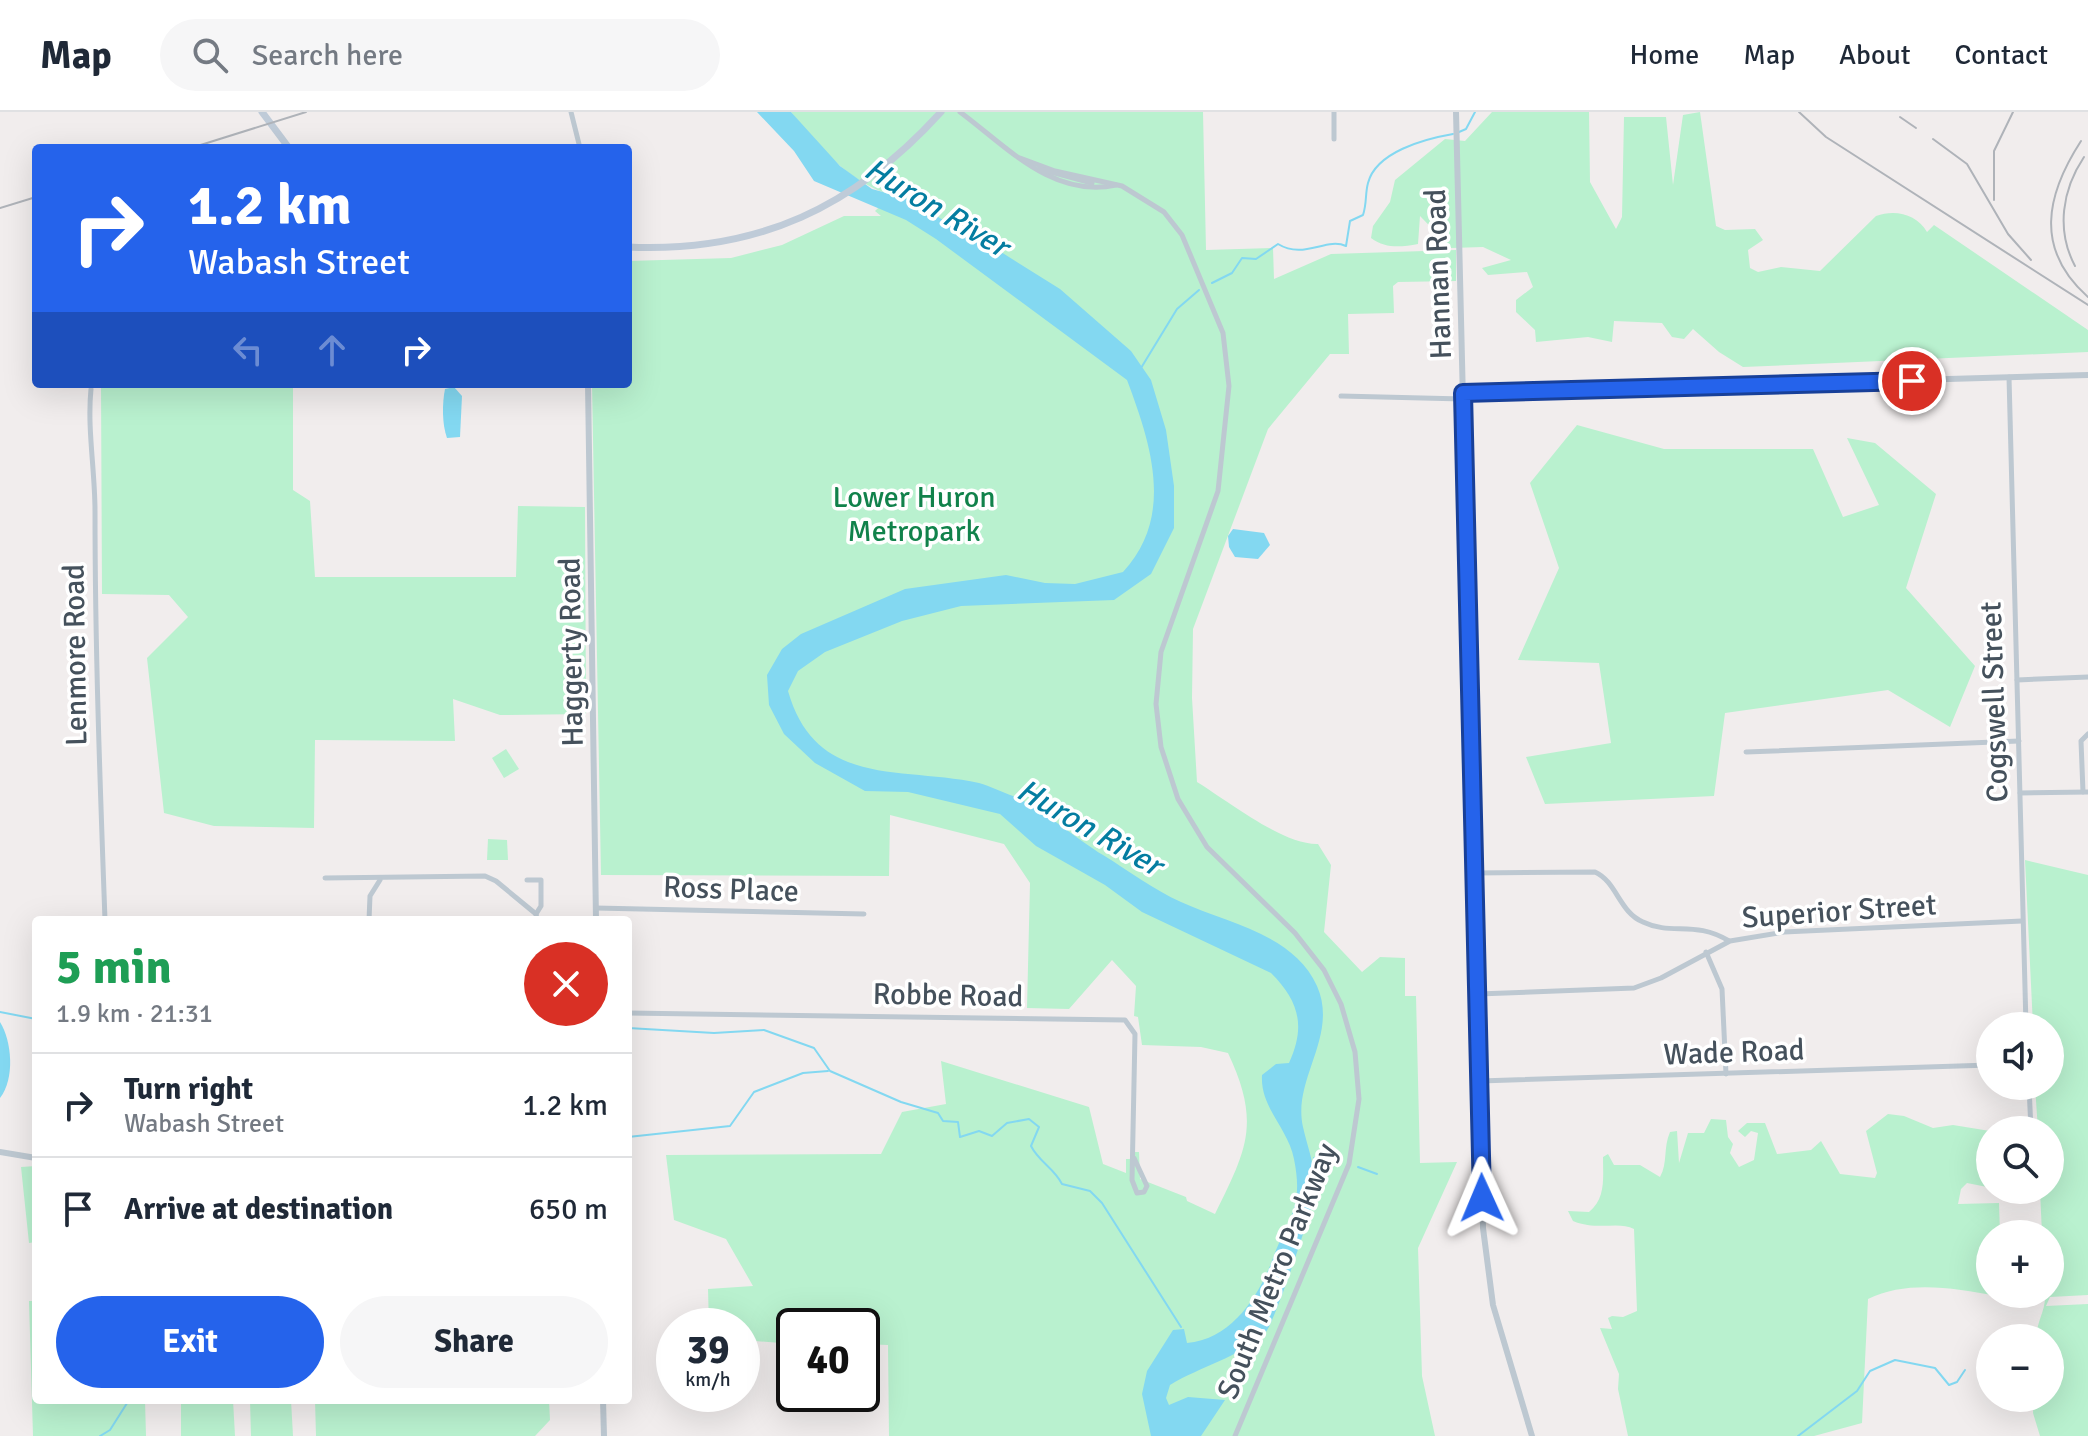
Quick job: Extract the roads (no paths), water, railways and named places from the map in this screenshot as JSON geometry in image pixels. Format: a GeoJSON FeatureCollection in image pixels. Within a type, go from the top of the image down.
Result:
{"type":"FeatureCollection","features":[{"type":"Feature","properties":{"kind":"main road"},"geometry":{"type":"LineString","coordinates":[[262,112],[286,144]]}},
{"type":"Feature","properties":{"kind":"main road"},"geometry":{"type":"LineString","coordinates":[[632,247],[698,246],[745,238],[796,221],[833,203],[876,174],[941,112]]}},
{"type":"Feature","properties":{"kind":"street"},"geometry":{"type":"LineString","coordinates":[[571,112],[579,144]]}},
{"type":"Feature","properties":{"kind":"street","name":"South Metro Parkway"},"geometry":{"type":"LineString","coordinates":[[960,112],[1020,158],[1055,171],[1117,185],[1148,198],[1178,229],[1223,333],[1229,369],[1218,491],[1167,628],[1159,661],[1157,710],[1165,765],[1183,810],[1207,847],[1295,933],[1324,970],[1349,1025],[1358,1073],[1358,1118],[1345,1177],[1235,1436]]}},
{"type":"Feature","properties":{"kind":"street"},"geometry":{"type":"LineString","coordinates":[[1334,112],[1334,139]]}},
{"type":"Feature","properties":{"kind":"street","name":"Hannan Road"},"geometry":{"type":"LineString","coordinates":[[1456,112],[1474,873],[1488,1282],[1532,1436]]}},
{"type":"Feature","properties":{"kind":"street"},"geometry":{"type":"LineString","coordinates":[[1341,396],[1463,396],[2088,375]]}},
{"type":"Feature","properties":{"kind":"street","name":"Cogswell Street"},"geometry":{"type":"LineString","coordinates":[[2009,377],[2025,1012]]}},
{"type":"Feature","properties":{"kind":"street","name":"Haggerty Road"},"geometry":{"type":"LineString","coordinates":[[588,388],[596,916]]}},
{"type":"Feature","properties":{"kind":"street","name":"Lenmore Road"},"geometry":{"type":"LineString","coordinates":[[91,389],[89,412],[95,495],[94,645],[105,916]]}},
{"type":"Feature","properties":{"kind":"street"},"geometry":{"type":"LineString","coordinates":[[2017,680],[2088,677]]}},
{"type":"Feature","properties":{"kind":"street"},"geometry":{"type":"LineString","coordinates":[[2020,793],[2086,792],[2081,741],[2088,734]]}},
{"type":"Feature","properties":{"kind":"street"},"geometry":{"type":"LineString","coordinates":[[1746,752],[2019,741]]}},
{"type":"Feature","properties":{"kind":"street"},"geometry":{"type":"LineString","coordinates":[[1474,858],[1490,871]]}},
{"type":"Feature","properties":{"kind":"street"},"geometry":{"type":"LineString","coordinates":[[1474,873],[1595,872],[1606,879],[1638,920],[1660,927],[1710,930],[1730,941]]}},
{"type":"Feature","properties":{"kind":"street"},"geometry":{"type":"LineString","coordinates":[[325,878],[381,879],[399,875],[488,877],[536,916]]}},
{"type":"Feature","properties":{"kind":"street"},"geometry":{"type":"LineString","coordinates":[[369,916],[370,896],[381,879]]}},
{"type":"Feature","properties":{"kind":"street"},"geometry":{"type":"LineString","coordinates":[[527,880],[541,880],[541,906],[537,916]]}},
{"type":"Feature","properties":{"kind":"street","name":"Ross Place"},"geometry":{"type":"LineString","coordinates":[[596,908],[864,914]]}},
{"type":"Feature","properties":{"kind":"street","name":"Superior Street"},"geometry":{"type":"LineString","coordinates":[[1478,994],[1634,988],[1661,978],[1730,941],[1786,932],[2022,921]]}},
{"type":"Feature","properties":{"kind":"street"},"geometry":{"type":"LineString","coordinates":[[1706,952],[1722,989],[1726,1074]]}},
{"type":"Feature","properties":{"kind":"street","name":"Robbe Road"},"geometry":{"type":"LineString","coordinates":[[632,1013],[1125,1020],[1135,1034],[1133,1188],[1137,1193],[1144,1192],[1147,1186],[1134,1158]]}},
{"type":"Feature","properties":{"kind":"street","name":"Wade Road"},"geometry":{"type":"LineString","coordinates":[[1480,1081],[1976,1065]]}},
{"type":"Feature","properties":{"kind":"street"},"geometry":{"type":"LineString","coordinates":[[0,1152],[32,1157]]}},
{"type":"Feature","properties":{"kind":"street"},"geometry":{"type":"LineString","coordinates":[[603,1404],[604,1436]]}},
{"type":"Feature","properties":{"kind":"water"},"geometry":{"type":"Polygon","coordinates":[[[757,112],[791,112],[840,166],[872,189],[912,200],[1060,289],[1131,351],[1151,380],[1166,430],[1174,486],[1174,528],[1151,574],[1114,600],[961,606],[902,621],[825,652],[798,671],[788,691],[801,722],[819,744],[840,759],[892,772],[979,783],[1023,801],[1161,892],[1276,942],[1293,954],[1317,986],[1323,1022],[1301,1109],[1314,1174],[1313,1201],[1285,1288],[1265,1333],[1243,1349],[1170,1385],[1166,1398],[1169,1405],[1188,1397],[1225,1400],[1201,1436],[1151,1436],[1142,1394],[1147,1371],[1173,1330],[1184,1329],[1187,1343],[1203,1340],[1230,1324],[1252,1301],[1293,1212],[1297,1190],[1294,1159],[1265,1098],[1262,1075],[1276,1064],[1289,1063],[1294,1050],[1297,1015],[1288,994],[1271,973],[1142,912],[1105,885],[1036,846],[1000,814],[908,792],[865,791],[815,763],[784,734],[769,705],[767,675],[782,649],[801,634],[905,589],[1006,575],[1045,583],[1075,584],[1123,572],[1139,550],[1149,527],[1153,504],[1154,479],[1150,454],[1136,404],[1127,380],[936,239],[906,220],[814,181],[794,151],[757,112]]]}},
{"type":"Feature","properties":{"kind":"water"},"geometry":{"type":"Polygon","coordinates":[[[455,388],[462,396],[460,437],[447,438],[443,420],[445,389],[455,388]]]}},
{"type":"Feature","properties":{"kind":"water"},"geometry":{"type":"Polygon","coordinates":[[[1233,529],[1264,533],[1270,545],[1258,559],[1235,557],[1229,547],[1228,536],[1233,529]]]}},
{"type":"Feature","properties":{"kind":"water"},"geometry":{"type":"Polygon","coordinates":[[[0,1022],[7,1039],[10,1071],[0,1098],[0,1022]]]}},
{"type":"Feature","properties":{"kind":"waterway"},"geometry":{"type":"LineString","coordinates":[[1459,132],[1466,129],[1475,112]]}},
{"type":"Feature","properties":{"kind":"waterway"},"geometry":{"type":"LineString","coordinates":[[1212,283],[1232,273],[1242,258],[1256,259],[1278,244],[1297,250],[1331,244],[1346,246],[1350,221],[1363,215],[1368,183],[1381,163],[1415,144],[1453,134]]}},
{"type":"Feature","properties":{"kind":"waterway"},"geometry":{"type":"LineString","coordinates":[[1141,368],[1177,309],[1199,290]]}},
{"type":"Feature","properties":{"kind":"waterway"},"geometry":{"type":"LineString","coordinates":[[0,1012],[32,1018]]}},
{"type":"Feature","properties":{"kind":"waterway"},"geometry":{"type":"LineString","coordinates":[[632,1028],[714,1033],[764,1030],[814,1048],[830,1071],[901,1102],[938,1113],[943,1121],[958,1122],[960,1137],[979,1131],[992,1136],[1007,1123],[1029,1119],[1039,1127],[1031,1146],[1034,1152],[1062,1184],[1090,1191],[1102,1203],[1181,1327]]}},
{"type":"Feature","properties":{"kind":"waterway"},"geometry":{"type":"LineString","coordinates":[[632,1137],[730,1126],[754,1092],[803,1073],[828,1071]]}},
{"type":"Feature","properties":{"kind":"waterway"},"geometry":{"type":"LineString","coordinates":[[1314,1158],[1340,1162]]}},
{"type":"Feature","properties":{"kind":"waterway"},"geometry":{"type":"LineString","coordinates":[[1358,1167],[1377,1174]]}},
{"type":"Feature","properties":{"kind":"waterway"},"geometry":{"type":"LineString","coordinates":[[1798,1436],[1857,1391],[1870,1371],[1895,1360],[1935,1368],[1949,1385],[1957,1382],[1965,1370]]}},
{"type":"Feature","properties":{"kind":"waterway"},"geometry":{"type":"LineString","coordinates":[[100,1436],[110,1430],[126,1404]]}},
{"type":"Feature","properties":{"kind":"railway"},"geometry":{"type":"LineString","coordinates":[[204,144],[306,112]]}},
{"type":"Feature","properties":{"kind":"railway"},"geometry":{"type":"LineString","coordinates":[[1799,112],[1826,137],[2088,305]]}},
{"type":"Feature","properties":{"kind":"railway"},"geometry":{"type":"LineString","coordinates":[[1994,200],[1994,151],[2013,112]]}},
{"type":"Feature","properties":{"kind":"railway"},"geometry":{"type":"LineString","coordinates":[[1900,117],[1916,128]]}},
{"type":"Feature","properties":{"kind":"railway"},"geometry":{"type":"LineString","coordinates":[[1933,139],[1967,164],[2008,234],[2031,260]]}},
{"type":"Feature","properties":{"kind":"railway"},"geometry":{"type":"LineString","coordinates":[[2081,141],[2060,181],[2051,221],[2059,260],[2088,297]]}},
{"type":"Feature","properties":{"kind":"railway"},"geometry":{"type":"LineString","coordinates":[[2075,266],[2065,238],[2064,210],[2066,196],[2084,157]]}},
{"type":"Feature","properties":{"kind":"railway"},"geometry":{"type":"LineString","coordinates":[[0,208],[32,198]]}},
{"type":"Feature","properties":{"kind":"water label","name":"Huron River"},"geometry":{"type":"Point","coordinates":[937,207]}},
{"type":"Feature","properties":{"kind":"water label","name":"Huron River"},"geometry":{"type":"Point","coordinates":[1090,827]}},
{"type":"Feature","properties":{"kind":"park label","name":"Lower Huron Metropark"},"geometry":{"type":"Point","coordinates":[914,514]}}]}
